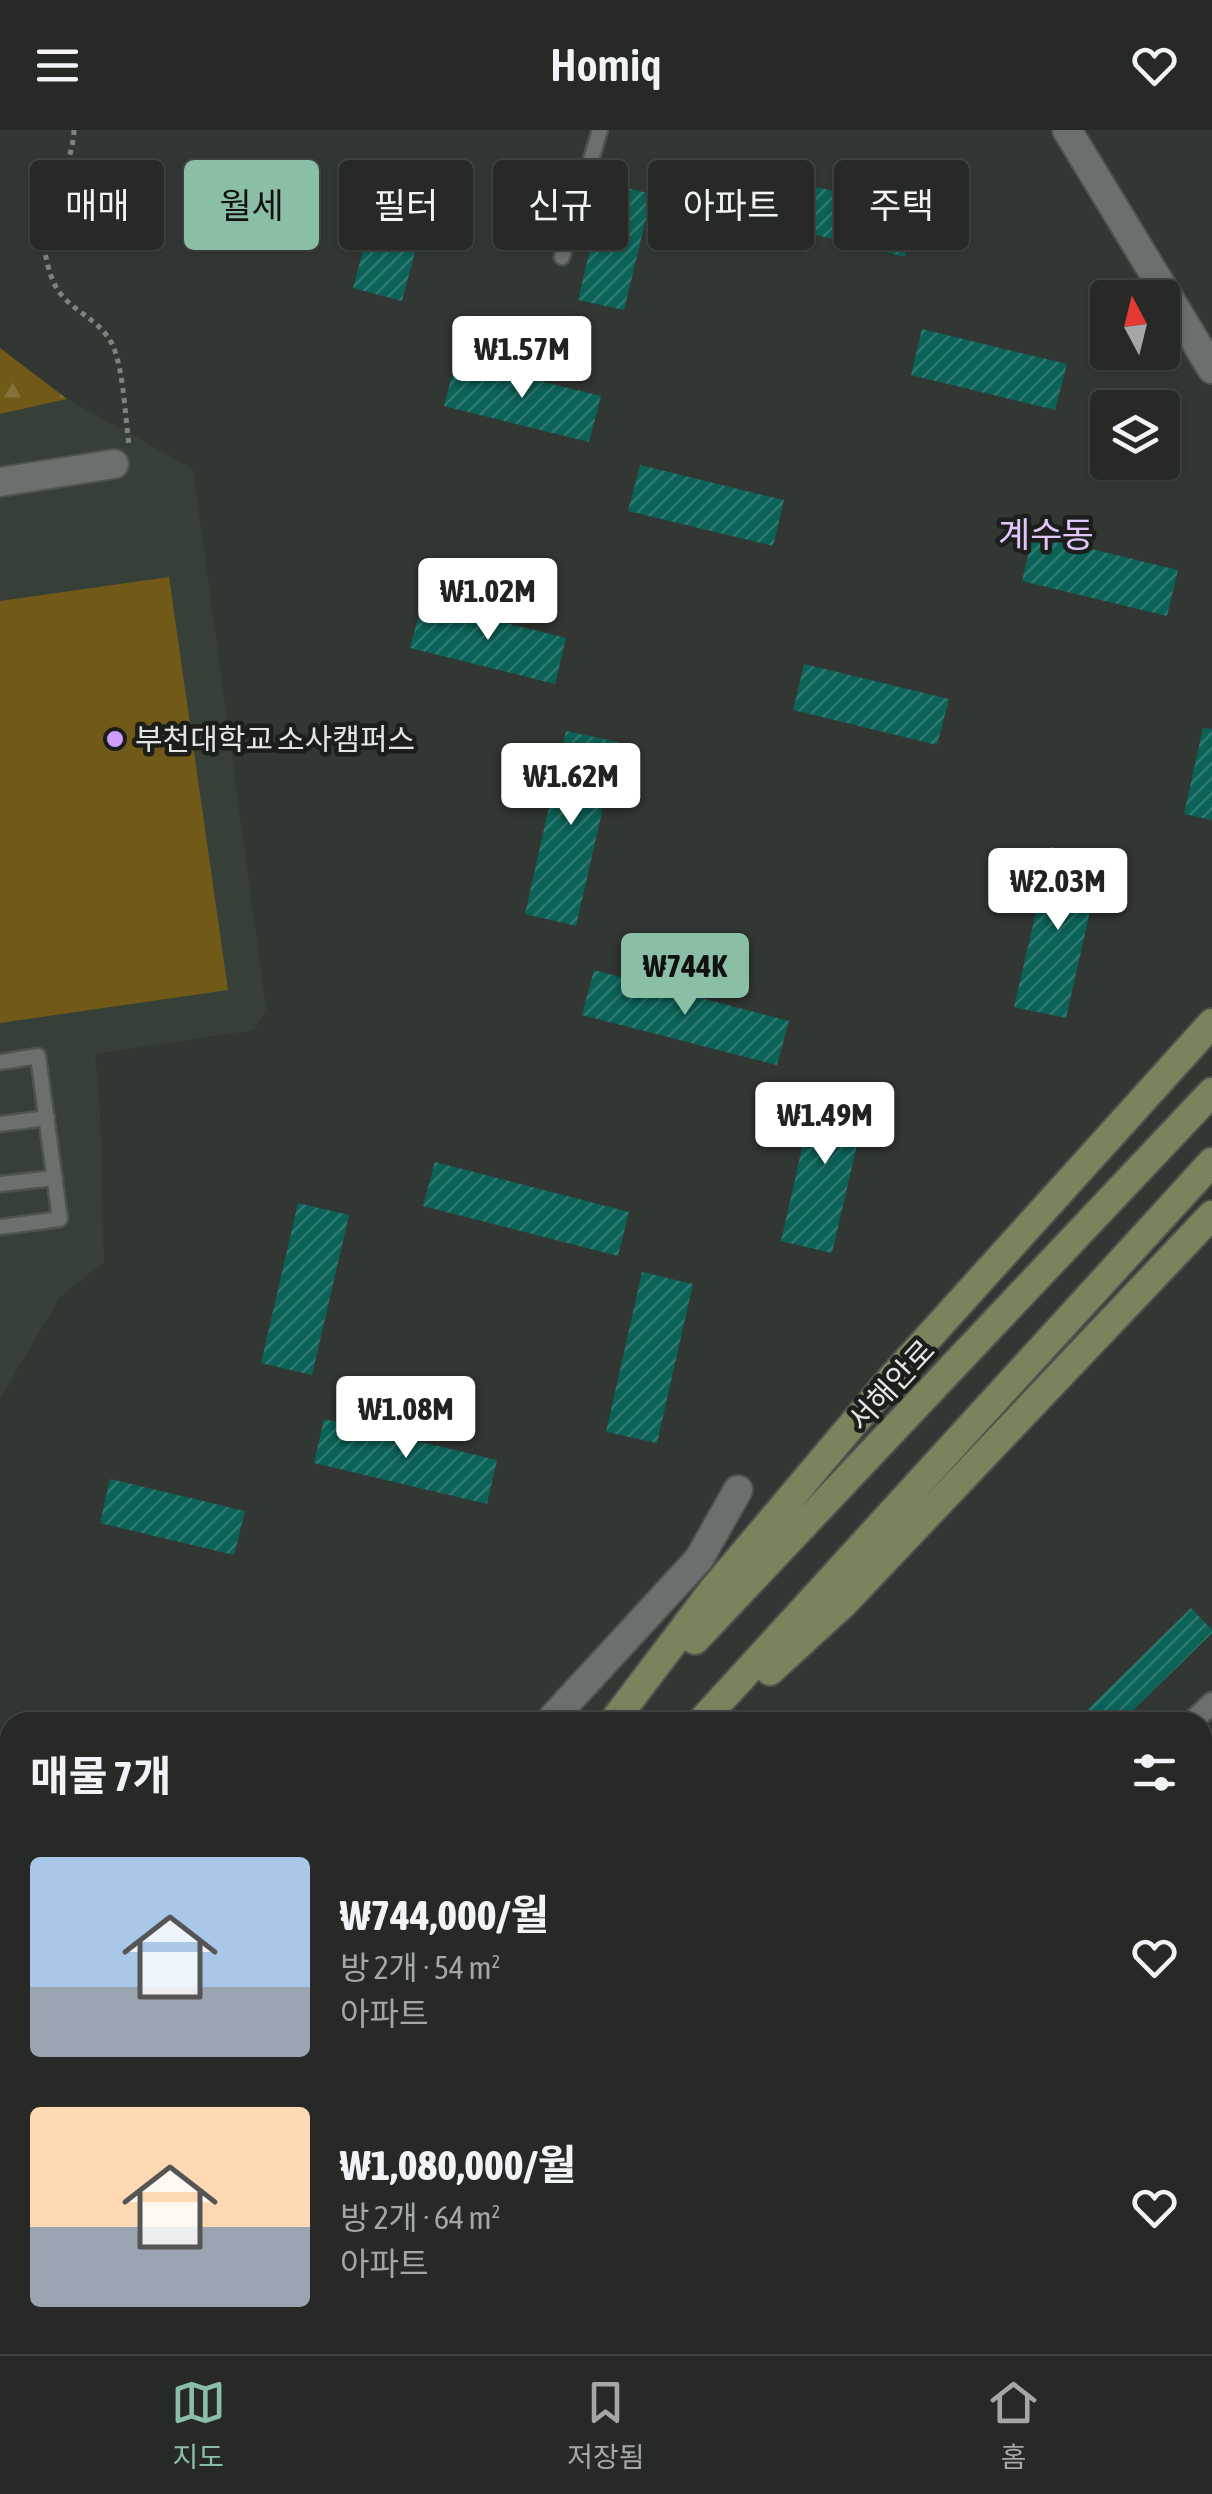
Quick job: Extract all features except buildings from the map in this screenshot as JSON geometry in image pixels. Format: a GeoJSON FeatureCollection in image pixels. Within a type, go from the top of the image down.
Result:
{"type":"FeatureCollection","features":[{"type":"Feature","properties":{"kind":"main road"},"geometry":{"type":"LineString","coordinates":[[622,1712],[713,1590],[890,1380],[1212,1023]]}},
{"type":"Feature","properties":{"kind":"main road","name":"서해안로"},"geometry":{"type":"LineString","coordinates":[[624,1712],[1212,1092]]}},
{"type":"Feature","properties":{"kind":"main road"},"geometry":{"type":"LineString","coordinates":[[710,1712],[1212,1162]]}},
{"type":"Feature","properties":{"kind":"main road"},"geometry":{"type":"LineString","coordinates":[[724,1712],[843,1604],[1212,1215]]}},
{"type":"Feature","properties":{"kind":"street"},"geometry":{"type":"LineString","coordinates":[[1067,130],[1204,337],[1212,370]]}},
{"type":"Feature","properties":{"kind":"street"},"geometry":{"type":"LineString","coordinates":[[0,482],[114,464]]}},
{"type":"Feature","properties":{"kind":"street"},"geometry":{"type":"LineString","coordinates":[[558,1712],[698,1559],[738,1490]]}},
{"type":"Feature","properties":{"kind":"lane"},"geometry":{"type":"LineString","coordinates":[[562,257],[600,130]]}},
{"type":"Feature","properties":{"kind":"lane"},"geometry":{"type":"LineString","coordinates":[[0,1062],[38,1056],[60,1219],[0,1228]]}},
{"type":"Feature","properties":{"kind":"lane"},"geometry":{"type":"LineString","coordinates":[[0,1124],[47,1118]]}},
{"type":"Feature","properties":{"kind":"lane"},"geometry":{"type":"LineString","coordinates":[[0,1184],[55,1178]]}},
{"type":"Feature","properties":{"kind":"path"},"geometry":{"type":"LineString","coordinates":[[74,130],[66,170],[44,222],[43,236],[50,273],[60,292],[103,330],[117,360],[131,460],[114,464]]}},
{"type":"Feature","properties":{"kind":"shaded area","name":"부천대학교 소사캠퍼스"},"geometry":{"type":"Polygon","coordinates":[[[67,399],[193,469],[266,1009],[254,1030],[95,1054],[104,1262],[60,1297],[0,1399],[0,414],[67,399]]]}},
{"type":"Feature","properties":{"kind":"green space"},"geometry":{"type":"Polygon","coordinates":[[[0,348],[67,399],[0,414],[0,348]]]}},
{"type":"Feature","properties":{"kind":"green space"},"geometry":{"type":"Polygon","coordinates":[[[169,577],[228,990],[0,1023],[0,601],[169,577]]]}},
{"type":"Feature","properties":{"kind":"place","name":"부천대학교 소사캠퍼스"},"geometry":{"type":"Point","coordinates":[115,739]}},
{"type":"Feature","properties":{"kind":"district","name":"계수동"},"geometry":{"type":"Point","coordinates":[1046,534]}}]}
